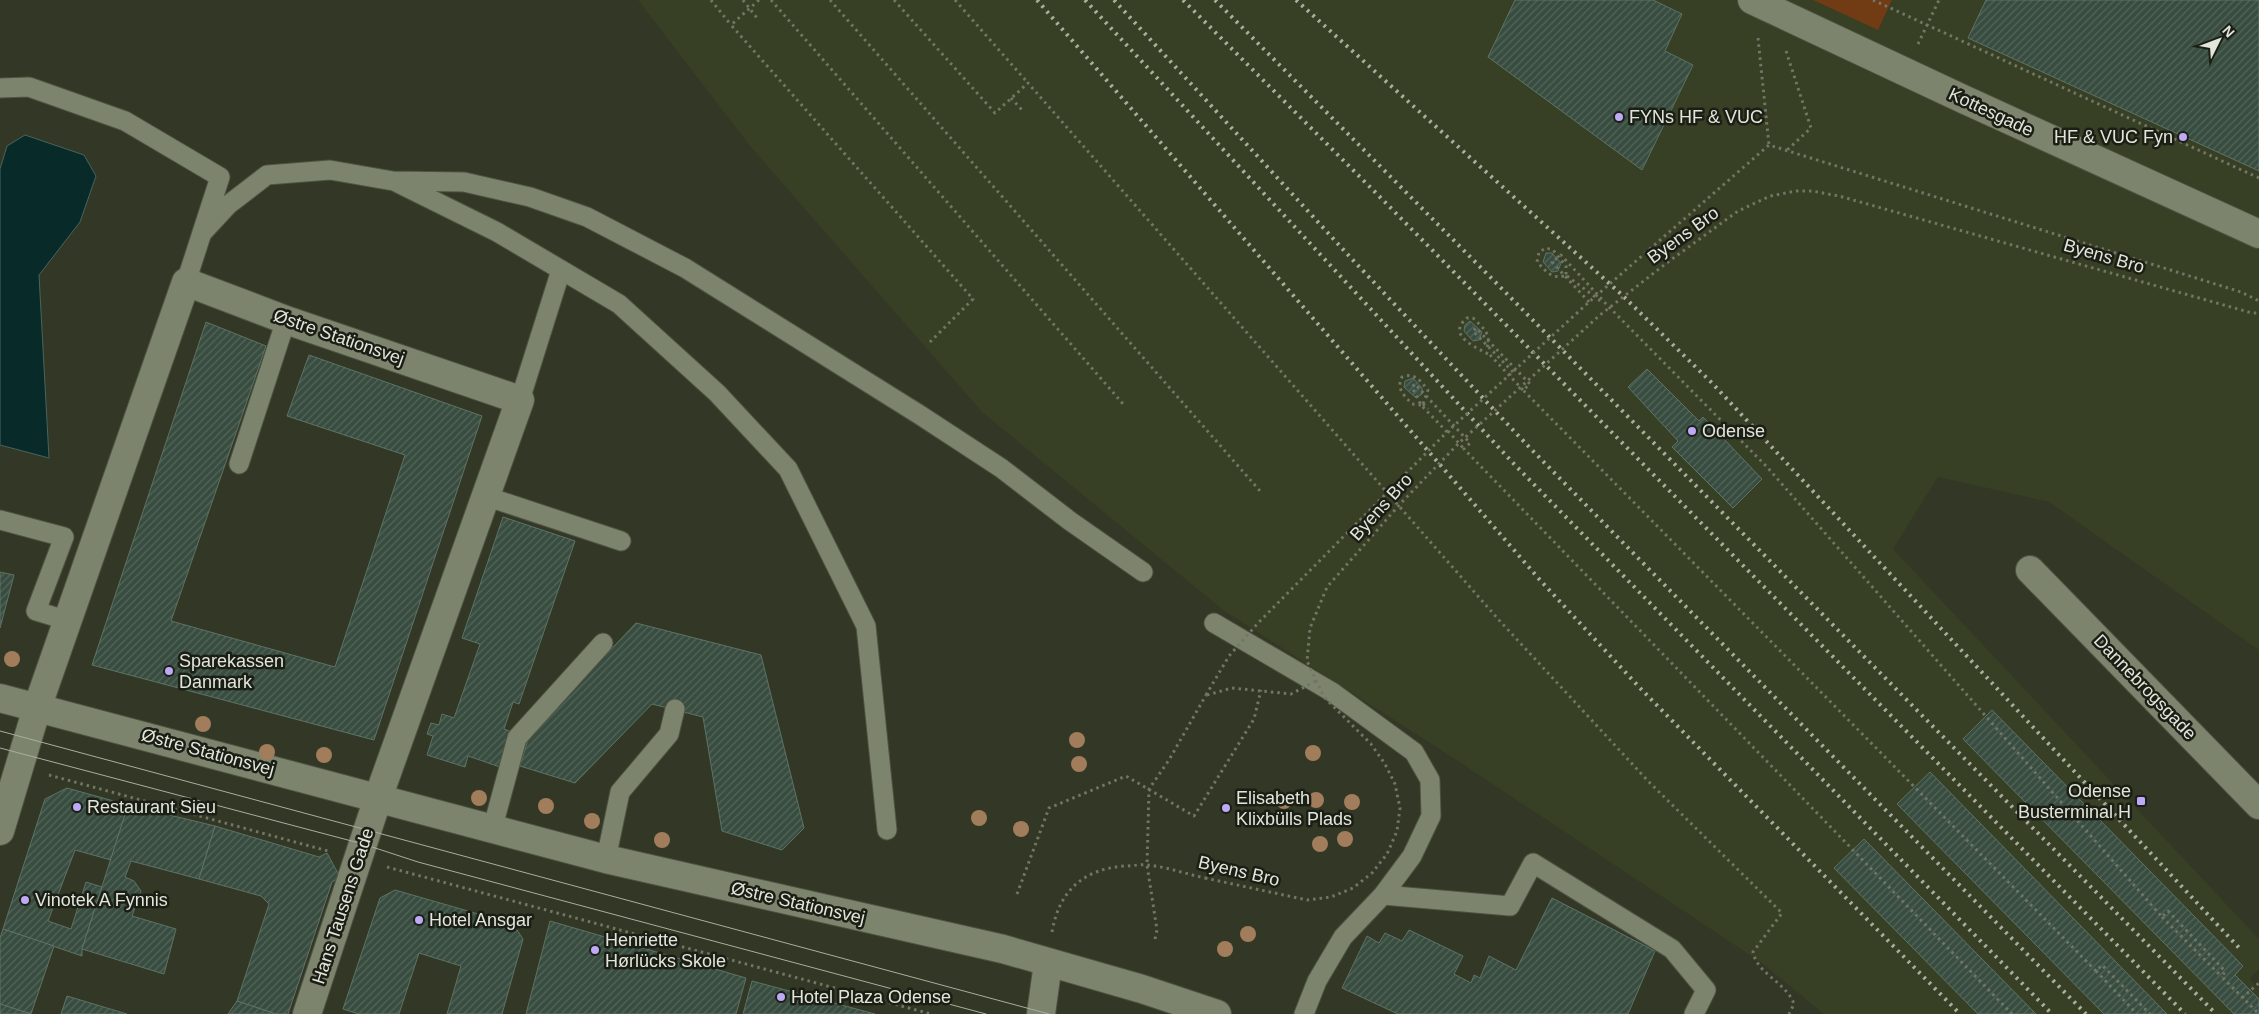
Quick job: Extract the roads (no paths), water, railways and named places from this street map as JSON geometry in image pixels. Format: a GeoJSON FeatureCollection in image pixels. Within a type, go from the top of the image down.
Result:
{"type":"FeatureCollection","features":[{"type":"Feature","properties":{"kind":"street","name":"Kottesgade"},"geometry":{"type":"LineString","coordinates":[[1752,0],[2259,234]]}},
{"type":"Feature","properties":{"kind":"street","name":"Østre Stationsvej"},"geometry":{"type":"LineString","coordinates":[[186,282],[286,320],[520,400]]}},
{"type":"Feature","properties":{"kind":"street"},"geometry":{"type":"LineString","coordinates":[[0,831],[37,708],[186,282]]}},
{"type":"Feature","properties":{"kind":"street"},"geometry":{"type":"LineString","coordinates":[[378,798],[520,400]]}},
{"type":"Feature","properties":{"kind":"street","name":"Dannebrogsgade"},"geometry":{"type":"LineString","coordinates":[[2030,570],[2259,805]]}},
{"type":"Feature","properties":{"kind":"street","name":"Østre Stationsvej"},"geometry":{"type":"LineString","coordinates":[[0,698],[606,859],[1003,949],[1142,989],[1217,1014]]}},
{"type":"Feature","properties":{"kind":"street","name":"Hans Tausens Gade"},"geometry":{"type":"LineString","coordinates":[[307,1014],[378,798]]}},
{"type":"Feature","properties":{"kind":"street"},"geometry":{"type":"LineString","coordinates":[[1041,1014],[1048,963]]}},
{"type":"Feature","properties":{"kind":"lane"},"geometry":{"type":"LineString","coordinates":[[0,88],[28,87],[125,121],[220,177],[186,282]]}},
{"type":"Feature","properties":{"kind":"lane"},"geometry":{"type":"LineString","coordinates":[[202,233],[228,205],[267,175],[330,170],[393,181],[464,182],[530,197],[587,217],[685,268],[993,462],[1143,572]]}},
{"type":"Feature","properties":{"kind":"lane"},"geometry":{"type":"LineString","coordinates":[[393,181],[497,232],[619,304],[717,393],[788,469],[866,626],[887,830]]}},
{"type":"Feature","properties":{"kind":"lane"},"geometry":{"type":"LineString","coordinates":[[520,400],[561,270]]}},
{"type":"Feature","properties":{"kind":"lane"},"geometry":{"type":"LineString","coordinates":[[239,464],[286,320]]}},
{"type":"Feature","properties":{"kind":"lane"},"geometry":{"type":"LineString","coordinates":[[485,496],[621,541]]}},
{"type":"Feature","properties":{"kind":"lane"},"geometry":{"type":"LineString","coordinates":[[0,520],[64,537],[36,611],[69,621]]}},
{"type":"Feature","properties":{"kind":"lane"},"geometry":{"type":"LineString","coordinates":[[1214,623],[1332,692],[1414,752],[1430,780],[1431,816],[1412,856],[1383,895],[1343,938],[1317,981],[1304,1014]]}},
{"type":"Feature","properties":{"kind":"lane"},"geometry":{"type":"LineString","coordinates":[[492,830],[517,738],[602,643]]}},
{"type":"Feature","properties":{"kind":"lane"},"geometry":{"type":"LineString","coordinates":[[606,859],[620,792],[669,734],[675,710]]}},
{"type":"Feature","properties":{"kind":"lane"},"geometry":{"type":"LineString","coordinates":[[1383,895],[1510,906],[1533,863],[1672,949],[1706,990],[1694,1014]]}},
{"type":"Feature","properties":{"kind":"water"},"geometry":{"type":"Polygon","coordinates":[[[25,135],[84,155],[96,176],[80,222],[39,275],[49,458],[0,445],[0,169],[7,146],[25,135]]]}},
{"type":"Feature","properties":{"kind":"tram line"},"geometry":{"type":"LineString","coordinates":[[0,731],[1049,1014]]}},
{"type":"Feature","properties":{"kind":"tram line"},"geometry":{"type":"LineString","coordinates":[[0,748],[363,844],[418,862],[986,1014]]}},
{"type":"Feature","properties":{"kind":"railway"},"geometry":{"type":"LineString","coordinates":[[1037,0],[1540,580],[1640,688],[1960,1014]]}},
{"type":"Feature","properties":{"kind":"railway"},"geometry":{"type":"LineString","coordinates":[[1085,0],[1514,464],[2052,1014]]}},
{"type":"Feature","properties":{"kind":"railway"},"geometry":{"type":"LineString","coordinates":[[1114,0],[1351,258],[1530,448],[2086,1014]]}},
{"type":"Feature","properties":{"kind":"railway"},"geometry":{"type":"LineString","coordinates":[[1183,0],[1375,192],[2185,1014]]}},
{"type":"Feature","properties":{"kind":"railway"},"geometry":{"type":"LineString","coordinates":[[1215,0],[2216,1014]]}},
{"type":"Feature","properties":{"kind":"railway"},"geometry":{"type":"LineString","coordinates":[[1296,0],[1621,294],[1712,383],[2241,950]]}},
{"type":"Feature","properties":{"kind":"place","name":"FYNs HF & VUC"},"geometry":{"type":"Point","coordinates":[1619,117]}},
{"type":"Feature","properties":{"kind":"place","name":"HF & VUC Fyn"},"geometry":{"type":"Point","coordinates":[2183,137]}},
{"type":"Feature","properties":{"kind":"place","name":"Odense"},"geometry":{"type":"Point","coordinates":[1692,431]}},
{"type":"Feature","properties":{"kind":"place","name":"Sparekassen Danmark"},"geometry":{"type":"Point","coordinates":[169,671]}},
{"type":"Feature","properties":{"kind":"place","name":"Odense Busterminal H"},"geometry":{"type":"Point","coordinates":[2141,801]}},
{"type":"Feature","properties":{"kind":"place","name":"Restaurant Sieu"},"geometry":{"type":"Point","coordinates":[77,807]}},
{"type":"Feature","properties":{"kind":"place","name":"Elisabeth Klixbülls Plads"},"geometry":{"type":"Point","coordinates":[1226,808]}},
{"type":"Feature","properties":{"kind":"place","name":"Vinotek A Fynnis"},"geometry":{"type":"Point","coordinates":[25,900]}},
{"type":"Feature","properties":{"kind":"place","name":"Hotel Ansgar"},"geometry":{"type":"Point","coordinates":[419,920]}},
{"type":"Feature","properties":{"kind":"place","name":"Henriette Hørlücks Skole"},"geometry":{"type":"Point","coordinates":[595,950]}},
{"type":"Feature","properties":{"kind":"place","name":"Hotel Plaza Odense"},"geometry":{"type":"Point","coordinates":[781,997]}}]}
